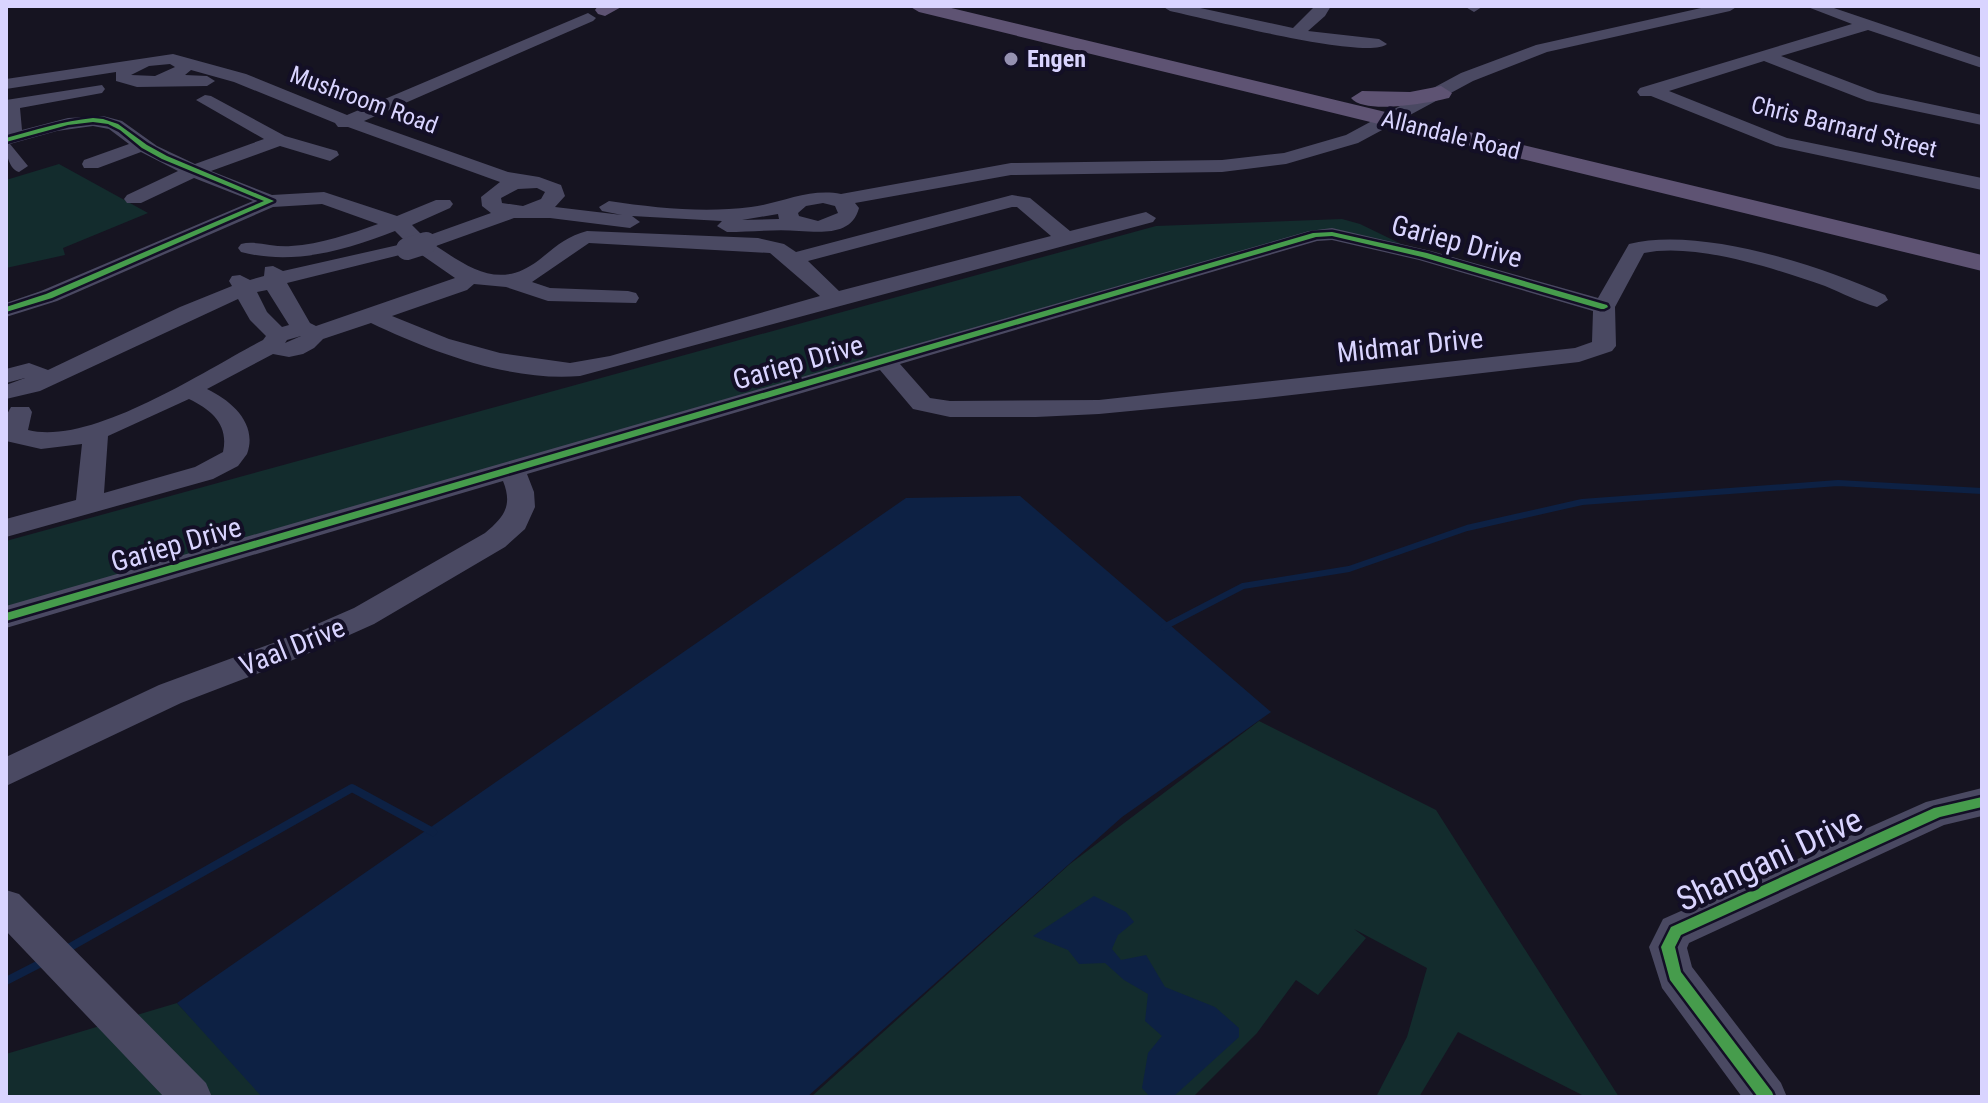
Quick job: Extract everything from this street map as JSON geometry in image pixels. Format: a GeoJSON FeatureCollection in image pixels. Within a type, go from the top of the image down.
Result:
{"type":"FeatureCollection","features":[{"type":"Feature","properties":{"kind":"main road","name":"Allandale Road"},"geometry":{"type":"LineString","coordinates":[[919,6],[1317,103],[1503,132],[1718,183],[1982,254]]}},
{"type":"Feature","properties":{"kind":"main road","name":"Allandale Road"},"geometry":{"type":"LineString","coordinates":[[966,6],[1348,97],[1408,117],[1462,112],[1982,263]]}},
{"type":"Feature","properties":{"kind":"main road"},"geometry":{"type":"LineString","coordinates":[[1348,97],[1462,112],[1503,132]]}},
{"type":"Feature","properties":{"kind":"main road"},"geometry":{"type":"LineString","coordinates":[[1317,103],[1348,123],[1352,139]]}},
{"type":"Feature","properties":{"kind":"main road"},"geometry":{"type":"LineString","coordinates":[[1377,144],[1422,137],[1462,112]]}},
{"type":"Feature","properties":{"kind":"street"},"geometry":{"type":"LineString","coordinates":[[1170,6],[1296,34],[1342,42],[1379,44]]}},
{"type":"Feature","properties":{"kind":"street"},"geometry":{"type":"LineString","coordinates":[[1296,34],[1320,13],[1323,6]]}},
{"type":"Feature","properties":{"kind":"street"},"geometry":{"type":"LineString","coordinates":[[796,214],[807,199],[841,200],[1011,169],[1253,163],[1313,152],[1408,117],[1462,112],[1489,70],[1542,48],[1730,6]]}},
{"type":"Feature","properties":{"kind":"street"},"geometry":{"type":"LineString","coordinates":[[1813,6],[1982,63]]}},
{"type":"Feature","properties":{"kind":"street"},"geometry":{"type":"LineString","coordinates":[[339,122],[595,10]]}},
{"type":"Feature","properties":{"kind":"street"},"geometry":{"type":"LineString","coordinates":[[1762,55],[1867,25]]}},
{"type":"Feature","properties":{"kind":"street"},"geometry":{"type":"LineString","coordinates":[[1762,55],[1863,94],[1982,120]]}},
{"type":"Feature","properties":{"kind":"street","name":"Chris Barnard Street"},"geometry":{"type":"LineString","coordinates":[[1762,55],[1643,93],[1782,142],[1982,184]]}},
{"type":"Feature","properties":{"kind":"street","name":"Mushroom Road"},"geometry":{"type":"LineString","coordinates":[[6,84],[166,59],[185,63],[240,78],[339,122],[494,200]]}},
{"type":"Feature","properties":{"kind":"street"},"geometry":{"type":"LineString","coordinates":[[163,79],[181,71],[185,63]]}},
{"type":"Feature","properties":{"kind":"street"},"geometry":{"type":"LineString","coordinates":[[122,77],[124,72],[137,64]]}},
{"type":"Feature","properties":{"kind":"street","name":"Mushroom Road"},"geometry":{"type":"LineString","coordinates":[[8,100],[87,79],[122,77],[134,82],[190,78],[212,82],[492,173],[546,184],[555,192],[588,204],[674,213],[796,214]]}},
{"type":"Feature","properties":{"kind":"street"},"geometry":{"type":"LineString","coordinates":[[19,166],[8,142],[8,100],[96,89]]}},
{"type":"Feature","properties":{"kind":"street"},"geometry":{"type":"LineString","coordinates":[[205,100],[279,140],[330,155]]}},
{"type":"Feature","properties":{"kind":"street"},"geometry":{"type":"LineString","coordinates":[[494,200],[668,224],[796,214],[830,225],[847,216],[959,191],[1033,180],[1261,174],[1326,163],[1377,144],[1408,117]]}},
{"type":"Feature","properties":{"kind":"street"},"geometry":{"type":"LineString","coordinates":[[8,142],[85,121],[112,123],[143,145],[194,171],[270,201]]}},
{"type":"Feature","properties":{"kind":"street"},"geometry":{"type":"LineString","coordinates":[[134,199],[194,171],[279,140]]}},
{"type":"Feature","properties":{"kind":"street"},"geometry":{"type":"LineString","coordinates":[[91,164],[143,145]]}},
{"type":"Feature","properties":{"kind":"street"},"geometry":{"type":"LineString","coordinates":[[494,200],[494,194],[505,187],[527,182]]}},
{"type":"Feature","properties":{"kind":"street"},"geometry":{"type":"LineString","coordinates":[[275,340],[139,415],[96,431],[57,440],[24,440],[15,435],[15,384],[100,357],[242,285],[411,239],[494,200],[548,203],[555,192]]}},
{"type":"Feature","properties":{"kind":"street"},"geometry":{"type":"LineString","coordinates":[[6,310],[49,296],[270,201],[324,198],[411,239],[466,276],[511,282],[548,294],[628,298]]}},
{"type":"Feature","properties":{"kind":"street"},"geometry":{"type":"LineString","coordinates":[[830,198],[846,205],[847,216]]}},
{"type":"Feature","properties":{"kind":"street"},"geometry":{"type":"LineString","coordinates":[[793,259],[1012,201],[1023,202],[1067,239]]}},
{"type":"Feature","properties":{"kind":"street"},"geometry":{"type":"LineString","coordinates":[[248,248],[261,254],[285,254],[411,239],[443,204]]}},
{"type":"Feature","properties":{"kind":"street"},"geometry":{"type":"LineString","coordinates":[[372,315],[402,330],[444,344],[519,363],[571,370],[700,340],[835,299],[1146,218]]}},
{"type":"Feature","properties":{"kind":"street","name":"Gariep Drive"},"geometry":{"type":"LineString","coordinates":[[6,617],[1324,234],[1424,255],[1604,307]]}},
{"type":"Feature","properties":{"kind":"street"},"geometry":{"type":"LineString","coordinates":[[511,282],[535,274],[573,240],[587,237],[758,244],[777,248],[793,259],[835,299]]}},
{"type":"Feature","properties":{"kind":"street","name":"Midmar Drive"},"geometry":{"type":"LineString","coordinates":[[885,361],[917,401],[933,407],[1099,407],[1579,355],[1597,351],[1606,343],[1604,307],[1636,248],[1652,243],[1689,245],[1728,254],[1843,284],[1877,300]]}},
{"type":"Feature","properties":{"kind":"street"},"geometry":{"type":"LineString","coordinates":[[242,285],[278,350],[289,350],[311,341],[274,276]]}},
{"type":"Feature","properties":{"kind":"street"},"geometry":{"type":"LineString","coordinates":[[308,331],[372,315],[459,285],[466,280],[466,276]]}},
{"type":"Feature","properties":{"kind":"street"},"geometry":{"type":"LineString","coordinates":[[6,528],[212,470],[234,455],[238,446],[232,419],[214,401],[188,390]]}},
{"type":"Feature","properties":{"kind":"street"},"geometry":{"type":"LineString","coordinates":[[89,506],[96,431]]}},
{"type":"Feature","properties":{"kind":"street","name":"Vaal Drive"},"geometry":{"type":"LineString","coordinates":[[6,772],[158,699],[287,650],[364,616],[495,540],[515,522],[522,507],[521,492],[512,470]]}},
{"type":"Feature","properties":{"kind":"street","name":"Shangani Drive"},"geometry":{"type":"LineString","coordinates":[[1767,1097],[1675,975],[1668,947],[1676,931],[1938,812],[1982,802]]}},
{"type":"Feature","properties":{"kind":"street"},"geometry":{"type":"LineString","coordinates":[[17,919],[70,969],[192,1097]]}},
{"type":"Feature","properties":{"kind":"green space"},"geometry":{"type":"Polygon","coordinates":[[[59,164],[148,213],[63,248],[65,255],[6,268],[6,180],[59,164]]]}},
{"type":"Feature","properties":{"kind":"green space"},"geometry":{"type":"Polygon","coordinates":[[[1342,219],[1360,224],[1424,255],[1316,235],[6,619],[6,541],[1156,226],[1342,219]]]}},
{"type":"Feature","properties":{"kind":"green space"},"geometry":{"type":"Polygon","coordinates":[[[1259,721],[1436,810],[1619,1097],[1586,1097],[1458,1032],[1419,1097],[1376,1097],[1407,1037],[1427,968],[1354,929],[1366,938],[1318,995],[1296,980],[1257,1033],[1193,1097],[811,1097],[1070,864],[1259,721]]]}},
{"type":"Feature","properties":{"kind":"green space"},"geometry":{"type":"Polygon","coordinates":[[[177,1003],[266,1097],[6,1097],[6,1054],[177,1003]]]}},
{"type":"Feature","properties":{"kind":"water"},"geometry":{"type":"Polygon","coordinates":[[[1020,496],[1271,712],[1122,817],[807,1097],[262,1097],[177,1003],[906,498],[1020,496]]]}},
{"type":"Feature","properties":{"kind":"water"},"geometry":{"type":"Polygon","coordinates":[[[1094,896],[1126,912],[1134,922],[1118,935],[1112,949],[1121,960],[1146,955],[1165,987],[1215,1007],[1239,1028],[1239,1037],[1173,1097],[1150,1097],[1142,1088],[1148,1053],[1162,1036],[1145,1021],[1148,994],[1124,980],[1105,963],[1079,964],[1068,950],[1033,936],[1094,896]]]}},
{"type":"Feature","properties":{"kind":"waterway"},"geometry":{"type":"LineString","coordinates":[[1164,627],[1243,586],[1349,569],[1467,528],[1582,502],[1838,483],[1982,491]]}},
{"type":"Feature","properties":{"kind":"waterway"},"geometry":{"type":"LineString","coordinates":[[65,950],[352,788],[433,832]]}},
{"type":"Feature","properties":{"kind":"waterway"},"geometry":{"type":"LineString","coordinates":[[6,981],[45,961]]}},
{"type":"Feature","properties":{"kind":"cycle path"},"geometry":{"type":"LineString","coordinates":[[6,140],[68,123],[93,120],[110,122],[164,158],[270,201],[49,296],[6,310]]}},
{"type":"Feature","properties":{"kind":"cycle path"},"geometry":{"type":"LineString","coordinates":[[6,617],[1316,235],[1332,234],[1424,255],[1604,307]]}},
{"type":"Feature","properties":{"kind":"cycle path"},"geometry":{"type":"LineString","coordinates":[[1767,1097],[1675,975],[1668,947],[1676,931],[1938,812],[1982,802]]}},
{"type":"Feature","properties":{"kind":"place","name":"Engen"},"geometry":{"type":"Point","coordinates":[1011,59]}}]}
